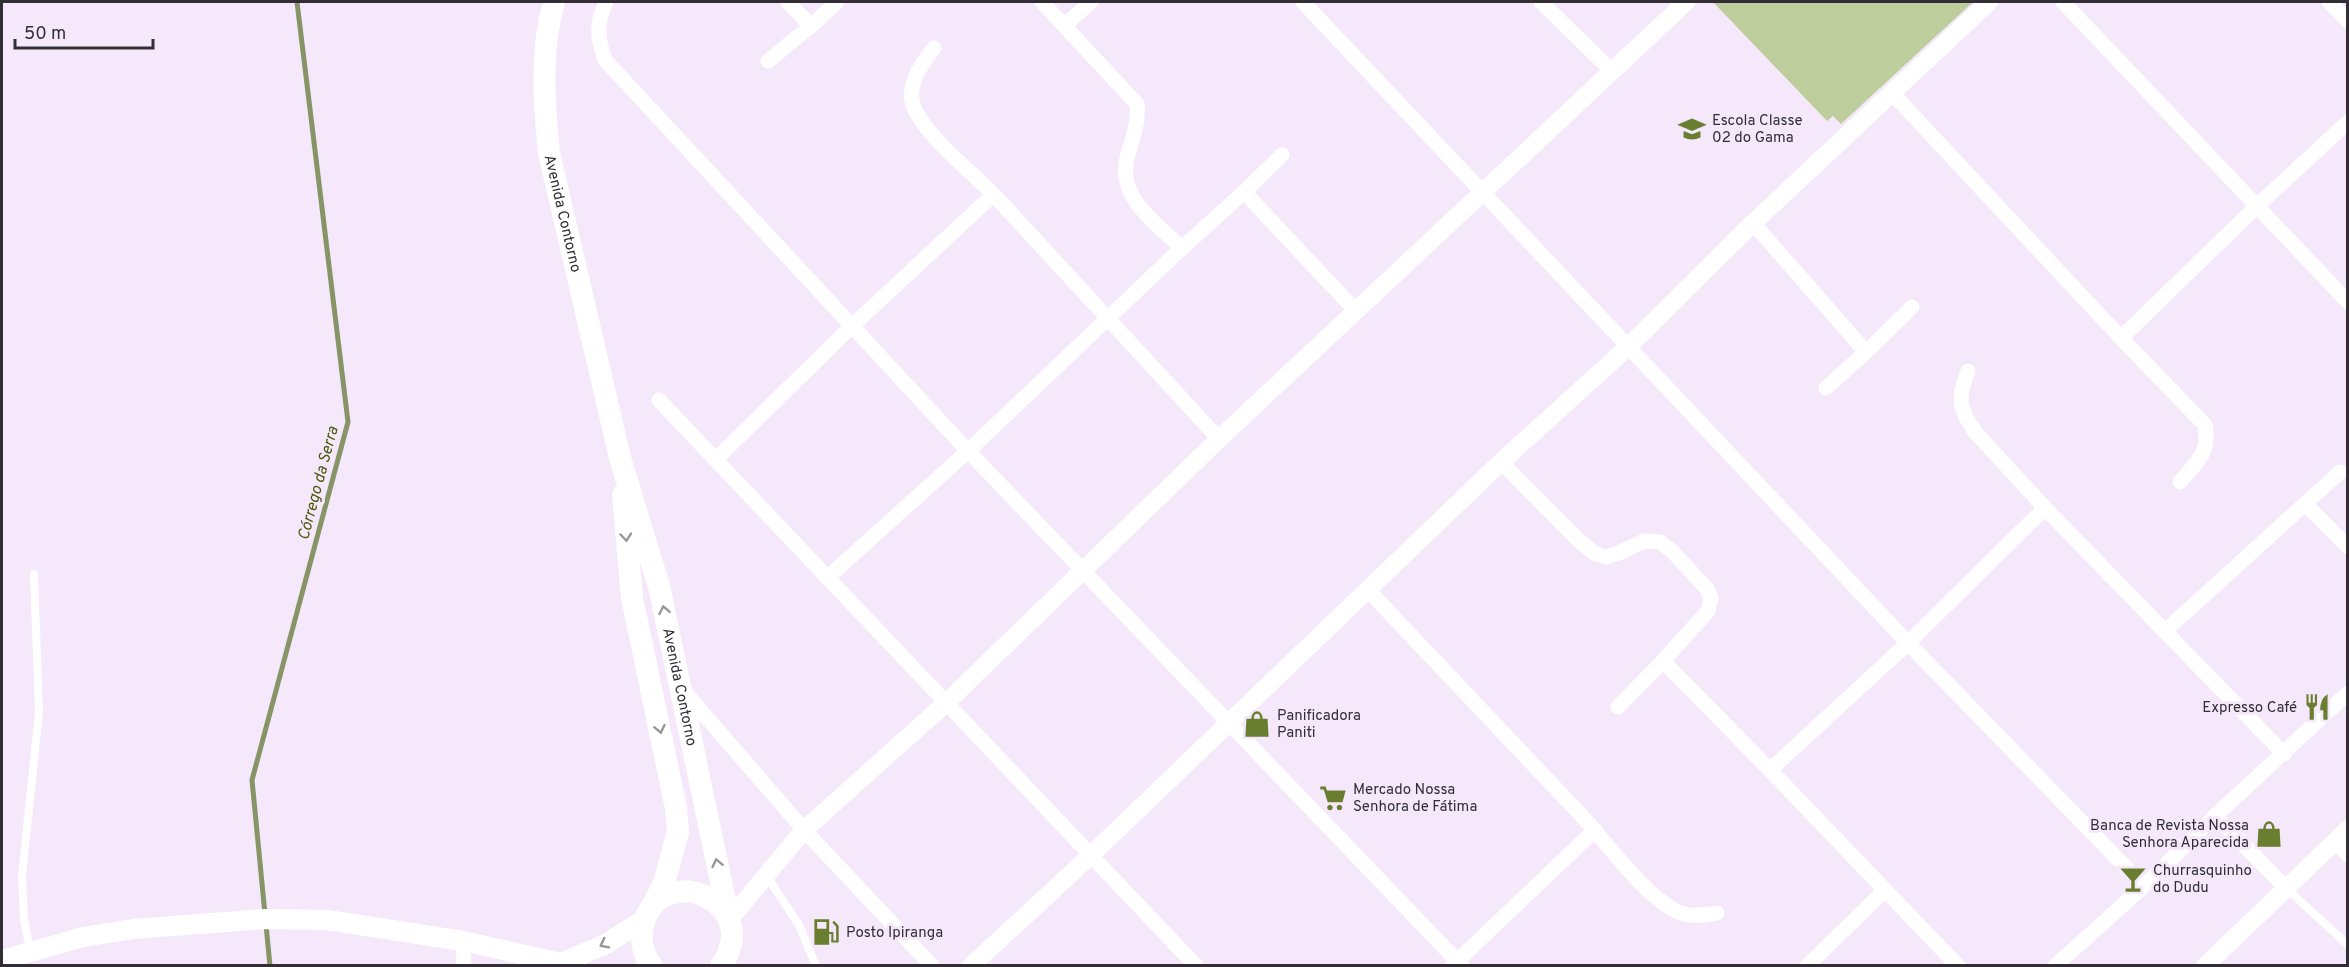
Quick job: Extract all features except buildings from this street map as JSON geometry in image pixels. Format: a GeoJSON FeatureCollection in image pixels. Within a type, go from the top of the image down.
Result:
{"type":"FeatureCollection","features":[{"type":"Feature","properties":{"kind":"main road","name":"Avenida Contorno"},"geometry":{"type":"LineString","coordinates":[[554,2],[549,17],[544,94],[549,153],[620,458],[659,586],[730,924],[742,966]]}},
{"type":"Feature","properties":{"kind":"main road","name":"Avenida Contorno"},"geometry":{"type":"LineString","coordinates":[[620,458],[632,598],[676,808],[678,832],[664,883],[648,913]]}},
{"type":"Feature","properties":{"kind":"main road"},"geometry":{"type":"LineString","coordinates":[[2,960],[82,937],[133,930],[266,919],[327,920],[463,941],[567,964],[606,944],[648,913],[661,898],[674,892],[687,891],[700,893],[712,899],[722,908],[730,924],[732,942],[728,956],[721,966]]}},
{"type":"Feature","properties":{"kind":"main road"},"geometry":{"type":"LineString","coordinates":[[648,913],[641,934],[643,949],[652,966]]}},
{"type":"Feature","properties":{"kind":"street"},"geometry":{"type":"LineString","coordinates":[[606,2],[599,15],[597,29],[598,43],[605,60],[968,451],[1457,964],[1595,830]]}},
{"type":"Feature","properties":{"kind":"street"},"geometry":{"type":"LineString","coordinates":[[788,2],[811,26]]}},
{"type":"Feature","properties":{"kind":"street"},"geometry":{"type":"LineString","coordinates":[[768,61],[837,2]]}},
{"type":"Feature","properties":{"kind":"street"},"geometry":{"type":"LineString","coordinates":[[1042,2],[1137,104],[1138,117],[1126,160],[1126,183],[1132,198],[1182,248]]}},
{"type":"Feature","properties":{"kind":"street"},"geometry":{"type":"LineString","coordinates":[[1065,25],[1091,2]]}},
{"type":"Feature","properties":{"kind":"street"},"geometry":{"type":"LineString","coordinates":[[1303,2],[1908,643],[2144,886]]}},
{"type":"Feature","properties":{"kind":"street"},"geometry":{"type":"LineString","coordinates":[[1541,2],[1611,70]]}},
{"type":"Feature","properties":{"kind":"street"},"geometry":{"type":"LineString","coordinates":[[730,924],[766,874],[804,830],[946,703],[1219,439],[1686,2]]}},
{"type":"Feature","properties":{"kind":"street"},"geometry":{"type":"LineString","coordinates":[[971,966],[1090,856],[1501,462],[1628,347],[1753,224],[1989,2]]}},
{"type":"Feature","properties":{"kind":"street"},"geometry":{"type":"LineString","coordinates":[[2063,2],[2348,302]]}},
{"type":"Feature","properties":{"kind":"street"},"geometry":{"type":"LineString","coordinates":[[2329,2],[2348,21]]}},
{"type":"Feature","properties":{"kind":"street"},"geometry":{"type":"LineString","coordinates":[[934,48],[915,73],[913,91],[914,108],[930,130],[1219,439]]}},
{"type":"Feature","properties":{"kind":"street"},"geometry":{"type":"LineString","coordinates":[[1892,93],[2205,425],[2208,441],[2201,457],[2180,482]]}},
{"type":"Feature","properties":{"kind":"street"},"geometry":{"type":"LineString","coordinates":[[2121,338],[2257,206],[2348,122]]}},
{"type":"Feature","properties":{"kind":"street"},"geometry":{"type":"LineString","coordinates":[[827,578],[1109,320],[1282,155]]}},
{"type":"Feature","properties":{"kind":"street"},"geometry":{"type":"LineString","coordinates":[[1244,192],[1356,311]]}},
{"type":"Feature","properties":{"kind":"street"},"geometry":{"type":"LineString","coordinates":[[715,460],[852,326],[993,195]]}},
{"type":"Feature","properties":{"kind":"street"},"geometry":{"type":"LineString","coordinates":[[1753,224],[1866,352]]}},
{"type":"Feature","properties":{"kind":"street"},"geometry":{"type":"LineString","coordinates":[[1826,388],[1912,307]]}},
{"type":"Feature","properties":{"kind":"street"},"geometry":{"type":"LineString","coordinates":[[1968,371],[1961,390],[1960,404],[1966,419],[2045,508],[2284,754]]}},
{"type":"Feature","properties":{"kind":"street"},"geometry":{"type":"LineString","coordinates":[[659,400],[1196,966]]}},
{"type":"Feature","properties":{"kind":"street"},"geometry":{"type":"LineString","coordinates":[[1501,462],[1594,553],[1605,556],[1619,553],[1644,541],[1660,542],[1672,551],[1707,589],[1711,598],[1708,611],[1618,707]]}},
{"type":"Feature","properties":{"kind":"street"},"geometry":{"type":"LineString","coordinates":[[2165,632],[2340,472]]}},
{"type":"Feature","properties":{"kind":"street"},"geometry":{"type":"LineString","coordinates":[[2306,504],[2348,547]]}},
{"type":"Feature","properties":{"kind":"street"},"geometry":{"type":"LineString","coordinates":[[1770,770],[1908,643],[2045,508]]}},
{"type":"Feature","properties":{"kind":"street"},"geometry":{"type":"LineString","coordinates":[[1367,589],[1595,830],[1652,894],[1671,908],[1695,917],[1717,913]]}},
{"type":"Feature","properties":{"kind":"street"},"geometry":{"type":"LineString","coordinates":[[1663,661],[1958,966]]}},
{"type":"Feature","properties":{"kind":"street"},"geometry":{"type":"LineString","coordinates":[[679,686],[804,830],[933,966]]}},
{"type":"Feature","properties":{"kind":"street"},"geometry":{"type":"LineString","coordinates":[[2055,966],[2072,960],[2215,816],[2348,693]]}},
{"type":"Feature","properties":{"kind":"street"},"geometry":{"type":"LineString","coordinates":[[2215,816],[2286,888]]}},
{"type":"Feature","properties":{"kind":"street"},"geometry":{"type":"LineString","coordinates":[[2205,966],[2341,835],[2348,855]]}},
{"type":"Feature","properties":{"kind":"street"},"geometry":{"type":"LineString","coordinates":[[1807,966],[1885,890]]}},
{"type":"Feature","properties":{"kind":"street"},"geometry":{"type":"LineString","coordinates":[[463,941],[464,966]]}},
{"type":"Feature","properties":{"kind":"lane"},"geometry":{"type":"LineString","coordinates":[[30,952],[24,920],[22,876],[39,712],[34,574]]}},
{"type":"Feature","properties":{"kind":"lane"},"geometry":{"type":"LineString","coordinates":[[766,874],[799,925],[816,966]]}},
{"type":"Feature","properties":{"kind":"lane"},"geometry":{"type":"LineString","coordinates":[[2286,888],[2348,945]]}},
{"type":"Feature","properties":{"kind":"green space"},"geometry":{"type":"Polygon","coordinates":[[[1713,2],[1973,2],[1841,124],[1833,116],[1827,121],[1713,2]]]}},
{"type":"Feature","properties":{"kind":"waterway","name":"Córrego da Serra"},"geometry":{"type":"LineString","coordinates":[[270,966],[252,780],[348,422],[297,2]]}},
{"type":"Feature","properties":{"kind":"place","name":"Escola Classe 02 do Gama"},"geometry":{"type":"Point","coordinates":[1692,129]}},
{"type":"Feature","properties":{"kind":"place","name":"Expresso Café"},"geometry":{"type":"Point","coordinates":[2317,707]}},
{"type":"Feature","properties":{"kind":"place","name":"Panificadora Paniti"},"geometry":{"type":"Point","coordinates":[1257,724]}},
{"type":"Feature","properties":{"kind":"place","name":"Mercado Nossa Senhora de Fátima"},"geometry":{"type":"Point","coordinates":[1333,798]}},
{"type":"Feature","properties":{"kind":"place","name":"Banca de Revista Nossa Senhora Aparecida"},"geometry":{"type":"Point","coordinates":[2269,834]}},
{"type":"Feature","properties":{"kind":"place","name":"Churrasquinho do Dudu"},"geometry":{"type":"Point","coordinates":[2133,879]}},
{"type":"Feature","properties":{"kind":"place","name":"Posto Ipiranga"},"geometry":{"type":"Point","coordinates":[826,932]}}]}
